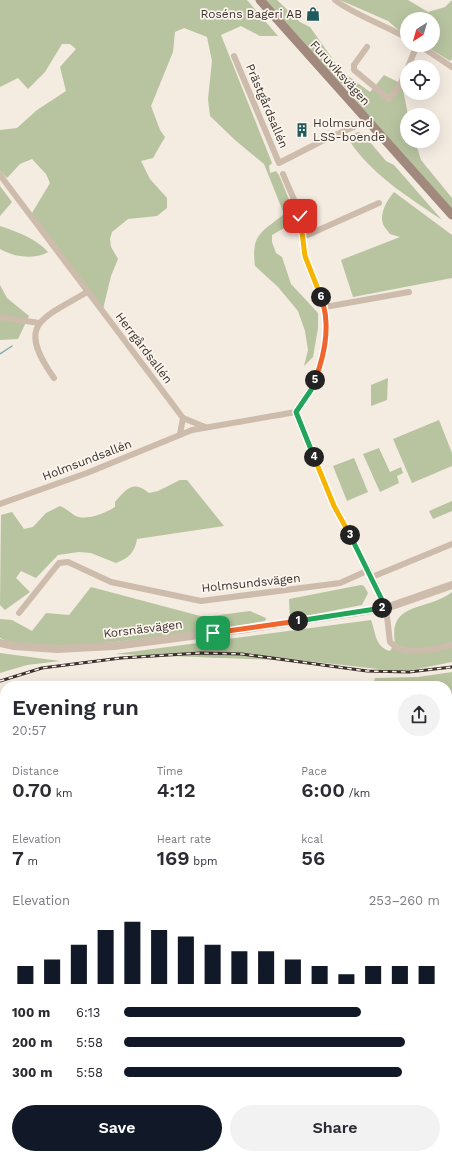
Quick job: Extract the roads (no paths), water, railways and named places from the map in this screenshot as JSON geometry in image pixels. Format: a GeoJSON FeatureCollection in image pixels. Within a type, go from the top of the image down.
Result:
{"type":"FeatureCollection","features":[{"type":"Feature","properties":{"kind":"main road","name":"Furuviksvägen"},"geometry":{"type":"LineString","coordinates":[[260,0],[452,215]]}},
{"type":"Feature","properties":{"kind":"street"},"geometry":{"type":"LineString","coordinates":[[335,0],[352,11],[387,26],[400,34]]}},
{"type":"Feature","properties":{"kind":"street"},"geometry":{"type":"LineString","coordinates":[[367,47],[354,65],[354,70],[389,99],[400,84]]}},
{"type":"Feature","properties":{"kind":"street"},"geometry":{"type":"LineString","coordinates":[[429,52],[452,67]]}},
{"type":"Feature","properties":{"kind":"street","name":"Prästgårdsallén"},"geometry":{"type":"LineString","coordinates":[[234,56],[279,163],[324,140],[367,121]]}},
{"type":"Feature","properties":{"kind":"street"},"geometry":{"type":"LineString","coordinates":[[283,174],[300,216],[305,256],[325,308],[326,329],[321,363],[311,390],[296,412],[334,506],[369,570],[386,608],[389,637],[394,646],[414,651],[432,650],[452,644]]}},
{"type":"Feature","properties":{"kind":"street","name":"Herrgårdsallén"},"geometry":{"type":"LineString","coordinates":[[0,175],[183,418]]}},
{"type":"Feature","properties":{"kind":"street"},"geometry":{"type":"LineString","coordinates":[[303,237],[379,203]]}},
{"type":"Feature","properties":{"kind":"street"},"geometry":{"type":"LineString","coordinates":[[54,378],[42,358],[36,343],[36,330],[39,322],[46,316],[87,292]]}},
{"type":"Feature","properties":{"kind":"street"},"geometry":{"type":"LineString","coordinates":[[325,308],[409,292]]}},
{"type":"Feature","properties":{"kind":"street"},"geometry":{"type":"LineString","coordinates":[[0,317],[39,322]]}},
{"type":"Feature","properties":{"kind":"street","name":"Holmsundsallén"},"geometry":{"type":"LineString","coordinates":[[0,504],[87,473],[180,434],[205,427],[296,412]]}},
{"type":"Feature","properties":{"kind":"street"},"geometry":{"type":"LineString","coordinates":[[180,434],[183,418],[205,427]]}},
{"type":"Feature","properties":{"kind":"street"},"geometry":{"type":"LineString","coordinates":[[372,577],[452,544]]}},
{"type":"Feature","properties":{"kind":"street","name":"Holmsundsvägen"},"geometry":{"type":"LineString","coordinates":[[19,613],[58,563],[68,562],[111,582],[201,601],[340,583],[369,570]]}},
{"type":"Feature","properties":{"kind":"street","name":"Korsnäsvägen"},"geometry":{"type":"LineString","coordinates":[[0,643],[14,646],[57,649],[114,646],[246,629],[386,608],[452,585]]}},
{"type":"Feature","properties":{"kind":"waterway"},"geometry":{"type":"LineString","coordinates":[[0,354],[12,346]]}},
{"type":"Feature","properties":{"kind":"railway"},"geometry":{"type":"LineString","coordinates":[[0,681],[42,668],[121,658],[200,653],[242,654],[367,671],[409,672],[452,667]]}},
{"type":"Feature","properties":{"kind":"place","name":"Roséns Bageri AB"},"geometry":{"type":"Point","coordinates":[313,14]}},
{"type":"Feature","properties":{"kind":"place","name":"Holmsund LSS-boende"},"geometry":{"type":"Point","coordinates":[302,130]}}]}
